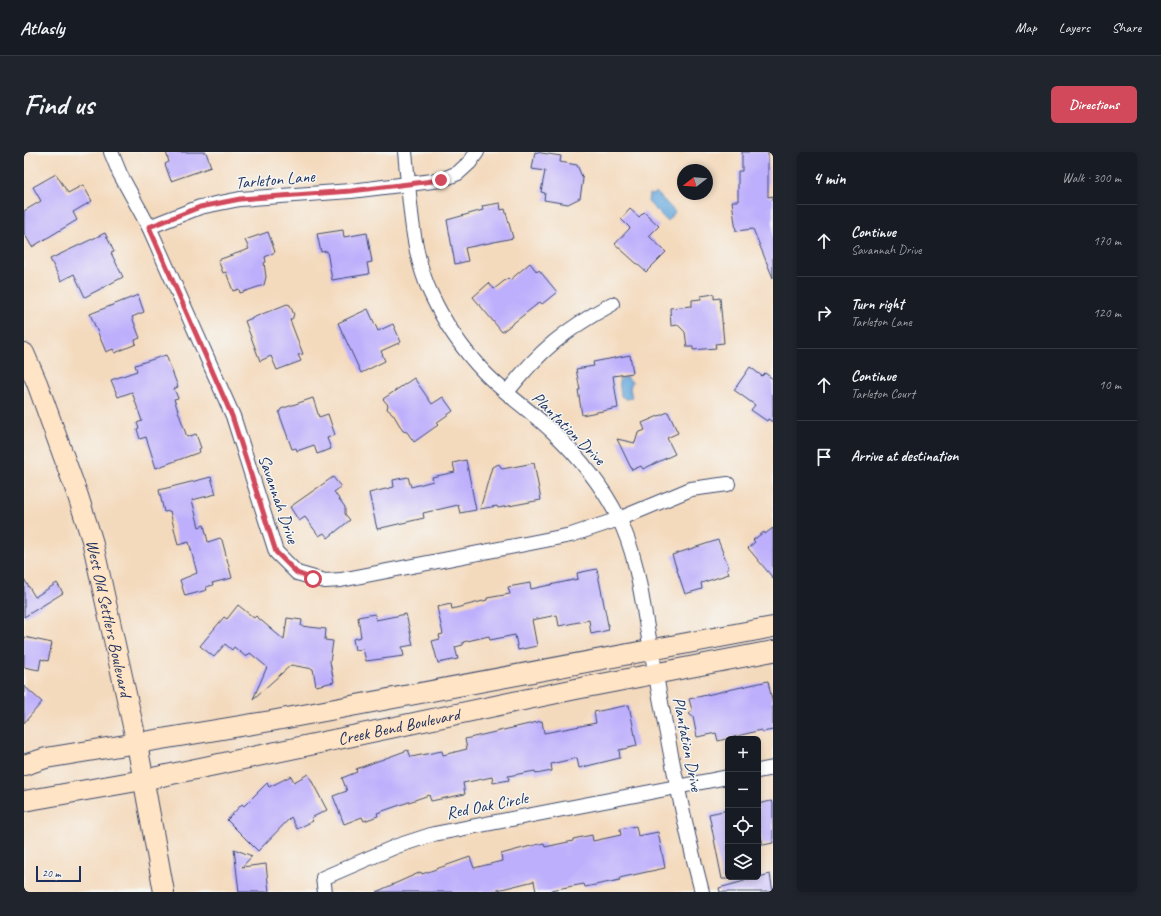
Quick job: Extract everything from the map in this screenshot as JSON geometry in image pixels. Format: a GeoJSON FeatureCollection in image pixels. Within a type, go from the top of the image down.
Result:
{"type":"FeatureCollection","features":[{"type":"Feature","properties":{"kind":"street","name":"Savannah Drive"},"geometry":{"type":"LineString","coordinates":[[111,152],[120,174],[149,227],[232,416],[276,552],[297,573],[325,581],[341,580],[571,535],[619,519],[692,489],[728,484]]}},
{"type":"Feature","properties":{"kind":"street","name":"Plantation Drive"},"geometry":{"type":"LineString","coordinates":[[405,152],[416,244],[430,293],[451,329],[467,352],[485,373],[552,432],[584,464],[607,496],[619,519],[636,566],[651,651],[678,786],[702,892]]}},
{"type":"Feature","properties":{"kind":"street","name":"Tarleton Lane"},"geometry":{"type":"LineString","coordinates":[[149,227],[200,207],[240,199],[351,191],[448,178],[458,173],[470,162],[477,152]]}},
{"type":"Feature","properties":{"kind":"street"},"geometry":{"type":"LineString","coordinates":[[507,392],[540,353],[560,336],[580,321],[612,304]]}},
{"type":"Feature","properties":{"kind":"street","name":"West Old Settlers Boulevard"},"geometry":{"type":"LineString","coordinates":[[24,353],[37,383],[78,496],[92,540],[137,744],[164,892]]}},
{"type":"Feature","properties":{"kind":"street","name":"Creek Bend Boulevard"},"geometry":{"type":"LineString","coordinates":[[24,764],[46,758],[270,721],[773,627]]}},
{"type":"Feature","properties":{"kind":"street","name":"Creek Bend Boulevard"},"geometry":{"type":"LineString","coordinates":[[24,801],[144,780],[656,673],[773,651]]}},
{"type":"Feature","properties":{"kind":"street"},"geometry":{"type":"LineString","coordinates":[[761,770],[773,768]]}},
{"type":"Feature","properties":{"kind":"street"},"geometry":{"type":"LineString","coordinates":[[678,786],[725,778]]}},
{"type":"Feature","properties":{"kind":"street","name":"Red Oak Circle"},"geometry":{"type":"LineString","coordinates":[[325,892],[323,878],[397,846],[434,834],[678,786]]}},
{"type":"Feature","properties":{"kind":"water"},"geometry":{"type":"Polygon","coordinates":[[[656,192],[675,212],[667,221],[648,202],[649,194],[654,195],[656,192]]]}},
{"type":"Feature","properties":{"kind":"water"},"geometry":{"type":"Polygon","coordinates":[[[626,377],[632,382],[630,388],[632,398],[626,399],[621,396],[619,380],[626,377]]]}},
{"type":"Feature","properties":{"kind":"building"},"geometry":{"type":"Polygon","coordinates":[[[166,152],[206,152],[211,167],[171,181],[165,164],[169,162],[166,152]]]}},
{"type":"Feature","properties":{"kind":"building"},"geometry":{"type":"Polygon","coordinates":[[[535,152],[561,156],[560,162],[577,165],[583,179],[580,198],[568,204],[544,200],[545,193],[541,192],[545,171],[532,169],[535,152]]]}},
{"type":"Feature","properties":{"kind":"building"},"geometry":{"type":"Polygon","coordinates":[[[742,152],[768,152],[768,197],[773,196],[773,278],[753,229],[736,231],[732,201],[738,201],[738,171],[742,171],[742,152]]]}},
{"type":"Feature","properties":{"kind":"building"},"geometry":{"type":"Polygon","coordinates":[[[56,174],[68,193],[83,185],[92,201],[73,212],[77,220],[32,247],[24,233],[24,211],[41,201],[33,187],[56,174]]]}},
{"type":"Feature","properties":{"kind":"building"},"geometry":{"type":"Polygon","coordinates":[[[500,203],[501,210],[505,209],[513,238],[465,248],[468,261],[455,264],[447,220],[483,210],[482,206],[500,203]]]}},
{"type":"Feature","properties":{"kind":"building"},"geometry":{"type":"Polygon","coordinates":[[[630,209],[639,217],[644,212],[659,226],[649,236],[666,252],[646,272],[615,244],[630,228],[621,219],[630,209]]]}},
{"type":"Feature","properties":{"kind":"building"},"geometry":{"type":"Polygon","coordinates":[[[343,230],[344,237],[367,233],[372,262],[367,263],[369,274],[332,280],[327,251],[321,252],[317,234],[343,230]]]}},
{"type":"Feature","properties":{"kind":"building"},"geometry":{"type":"Polygon","coordinates":[[[268,232],[275,252],[265,257],[266,262],[264,263],[266,277],[264,285],[240,293],[239,289],[233,291],[226,272],[223,273],[218,260],[249,249],[245,240],[268,232]]]}},
{"type":"Feature","properties":{"kind":"building"},"geometry":{"type":"Polygon","coordinates":[[[105,233],[114,252],[111,253],[123,277],[85,297],[74,274],[61,281],[50,259],[105,233]]]}},
{"type":"Feature","properties":{"kind":"building"},"geometry":{"type":"Polygon","coordinates":[[[530,263],[537,272],[539,270],[557,292],[542,304],[540,302],[502,332],[473,297],[489,283],[494,289],[508,278],[510,280],[530,263]]]}},
{"type":"Feature","properties":{"kind":"building"},"geometry":{"type":"Polygon","coordinates":[[[714,294],[714,299],[720,298],[724,343],[715,344],[716,348],[693,350],[693,347],[687,347],[685,332],[678,325],[671,326],[670,308],[692,306],[692,300],[701,299],[701,296],[714,294]]]}},
{"type":"Feature","properties":{"kind":"building"},"geometry":{"type":"Polygon","coordinates":[[[138,295],[144,312],[132,317],[140,338],[135,340],[136,344],[115,353],[113,349],[106,352],[90,314],[138,295]]]}},
{"type":"Feature","properties":{"kind":"building"},"geometry":{"type":"Polygon","coordinates":[[[287,304],[290,305],[294,315],[290,320],[303,354],[298,355],[301,361],[277,370],[271,356],[260,361],[245,321],[287,304]]]}},
{"type":"Feature","properties":{"kind":"building"},"geometry":{"type":"Polygon","coordinates":[[[368,309],[378,331],[393,324],[401,342],[381,351],[385,361],[361,373],[338,323],[368,309]]]}},
{"type":"Feature","properties":{"kind":"building"},"geometry":{"type":"Polygon","coordinates":[[[166,355],[178,387],[174,389],[178,398],[174,399],[187,437],[196,434],[201,448],[199,449],[200,452],[156,468],[146,437],[140,439],[137,423],[142,421],[132,392],[118,397],[111,380],[137,371],[135,365],[166,355]]]}},
{"type":"Feature","properties":{"kind":"building"},"geometry":{"type":"Polygon","coordinates":[[[630,355],[633,373],[613,376],[618,408],[582,415],[578,390],[580,390],[576,369],[594,366],[593,362],[630,355]]]}},
{"type":"Feature","properties":{"kind":"building"},"geometry":{"type":"Polygon","coordinates":[[[750,367],[762,376],[765,373],[773,379],[773,422],[768,419],[767,421],[751,410],[755,405],[734,390],[750,367]]]}},
{"type":"Feature","properties":{"kind":"building"},"geometry":{"type":"Polygon","coordinates":[[[414,378],[432,404],[443,397],[453,411],[436,423],[438,425],[414,442],[407,432],[403,431],[393,414],[387,409],[388,405],[383,399],[414,378]]]}},
{"type":"Feature","properties":{"kind":"building"},"geometry":{"type":"Polygon","coordinates":[[[313,398],[319,417],[328,414],[335,435],[327,438],[331,449],[317,454],[314,445],[297,451],[296,448],[292,449],[279,413],[281,409],[313,398]]]}},
{"type":"Feature","properties":{"kind":"building"},"geometry":{"type":"Polygon","coordinates":[[[668,412],[678,433],[667,438],[675,454],[643,469],[641,466],[632,470],[617,439],[635,443],[638,433],[645,430],[642,423],[668,412]]]}},
{"type":"Feature","properties":{"kind":"building"},"geometry":{"type":"Polygon","coordinates":[[[466,460],[476,510],[460,513],[458,505],[423,513],[424,518],[377,529],[369,493],[394,487],[393,480],[408,477],[411,487],[433,481],[432,477],[455,472],[453,463],[466,460]]]}},
{"type":"Feature","properties":{"kind":"building"},"geometry":{"type":"Polygon","coordinates":[[[534,463],[541,500],[498,508],[497,506],[480,509],[492,467],[499,464],[502,469],[534,463]]]}},
{"type":"Feature","properties":{"kind":"building"},"geometry":{"type":"Polygon","coordinates":[[[211,477],[216,494],[192,500],[199,527],[204,525],[208,542],[220,538],[222,540],[232,578],[212,583],[213,585],[206,587],[207,590],[185,596],[180,580],[197,573],[189,542],[178,545],[170,511],[164,512],[159,490],[211,477]]]}},
{"type":"Feature","properties":{"kind":"building"},"geometry":{"type":"Polygon","coordinates":[[[333,477],[341,487],[334,492],[345,507],[345,514],[350,520],[328,538],[324,533],[319,536],[305,517],[299,521],[290,507],[333,477]]]}},
{"type":"Feature","properties":{"kind":"building"},"geometry":{"type":"Polygon","coordinates":[[[773,528],[773,578],[748,548],[755,542],[753,540],[764,532],[765,534],[773,528]]]}},
{"type":"Feature","properties":{"kind":"building"},"geometry":{"type":"Polygon","coordinates":[[[718,540],[729,568],[727,569],[729,574],[701,583],[702,589],[685,594],[672,555],[718,540]]]}},
{"type":"Feature","properties":{"kind":"building"},"geometry":{"type":"Polygon","coordinates":[[[597,569],[609,630],[591,634],[589,620],[559,626],[557,615],[532,620],[537,646],[518,650],[515,635],[490,640],[489,636],[463,642],[463,645],[455,647],[458,659],[438,663],[432,641],[440,639],[439,635],[443,634],[437,607],[451,604],[452,609],[487,600],[487,598],[510,594],[508,587],[530,583],[531,589],[578,579],[577,573],[597,569]]]}},
{"type":"Feature","properties":{"kind":"building"},"geometry":{"type":"Polygon","coordinates":[[[24,579],[35,597],[57,583],[63,593],[24,617],[24,579]]]}},
{"type":"Feature","properties":{"kind":"building"},"geometry":{"type":"Polygon","coordinates":[[[238,605],[254,618],[256,616],[284,640],[287,618],[302,620],[301,626],[326,629],[325,640],[333,641],[330,662],[334,682],[316,686],[313,669],[291,665],[253,699],[267,667],[250,653],[246,657],[234,647],[232,650],[225,644],[214,657],[200,646],[224,617],[227,619],[238,605]]]}},
{"type":"Feature","properties":{"kind":"building"},"geometry":{"type":"Polygon","coordinates":[[[375,614],[376,620],[406,614],[413,645],[402,647],[404,656],[366,661],[363,649],[355,650],[353,639],[361,637],[358,617],[375,614]]]}},
{"type":"Feature","properties":{"kind":"building"},"geometry":{"type":"Polygon","coordinates":[[[24,637],[52,643],[48,661],[41,659],[39,670],[24,667],[24,637]]]}},
{"type":"Feature","properties":{"kind":"building"},"geometry":{"type":"Polygon","coordinates":[[[768,681],[773,705],[773,730],[762,732],[761,730],[738,736],[725,736],[725,739],[718,741],[716,733],[697,737],[693,717],[689,714],[692,710],[689,699],[768,681]]]}},
{"type":"Feature","properties":{"kind":"building"},"geometry":{"type":"Polygon","coordinates":[[[24,686],[42,702],[24,723],[24,686]]]}},
{"type":"Feature","properties":{"kind":"building"},"geometry":{"type":"Polygon","coordinates":[[[629,705],[637,746],[619,750],[620,758],[579,768],[577,758],[551,764],[552,771],[536,774],[535,771],[508,776],[509,780],[493,783],[492,777],[463,783],[465,794],[431,801],[429,795],[377,813],[378,816],[364,821],[362,817],[344,824],[333,796],[347,791],[342,778],[357,772],[356,769],[408,750],[411,757],[442,751],[443,755],[467,749],[465,739],[542,721],[544,733],[596,723],[594,712],[629,705]]]}},
{"type":"Feature","properties":{"kind":"building"},"geometry":{"type":"Polygon","coordinates":[[[308,774],[327,810],[311,818],[313,821],[297,829],[291,817],[258,851],[227,820],[242,804],[244,806],[267,783],[269,787],[291,776],[294,782],[308,774]]]}},
{"type":"Feature","properties":{"kind":"building"},"geometry":{"type":"Polygon","coordinates":[[[771,801],[773,803],[773,843],[763,845],[761,836],[761,803],[771,801]]]}},
{"type":"Feature","properties":{"kind":"building"},"geometry":{"type":"Polygon","coordinates":[[[725,811],[725,879],[722,879],[709,814],[725,811]]]}},
{"type":"Feature","properties":{"kind":"building"},"geometry":{"type":"Polygon","coordinates":[[[636,826],[638,836],[658,832],[665,868],[619,878],[620,880],[585,887],[584,884],[551,890],[552,892],[536,892],[534,881],[490,892],[376,892],[421,872],[422,874],[470,857],[474,868],[502,861],[501,854],[527,847],[544,843],[545,847],[592,835],[593,841],[621,835],[620,829],[636,826]]]}},
{"type":"Feature","properties":{"kind":"building"},"geometry":{"type":"Polygon","coordinates":[[[234,849],[252,856],[242,867],[266,864],[269,892],[239,892],[234,849]]]}},
{"type":"Feature","properties":{"kind":"building"},"geometry":{"type":"Polygon","coordinates":[[[770,874],[773,892],[720,892],[719,888],[748,880],[761,880],[761,876],[770,874]]]}},
{"type":"Feature","properties":{"kind":"route"},"geometry":{"type":"LineString","coordinates":[[313,579],[297,573],[276,552],[232,416],[149,227],[200,207],[240,199],[351,191],[441,180]]}}]}
